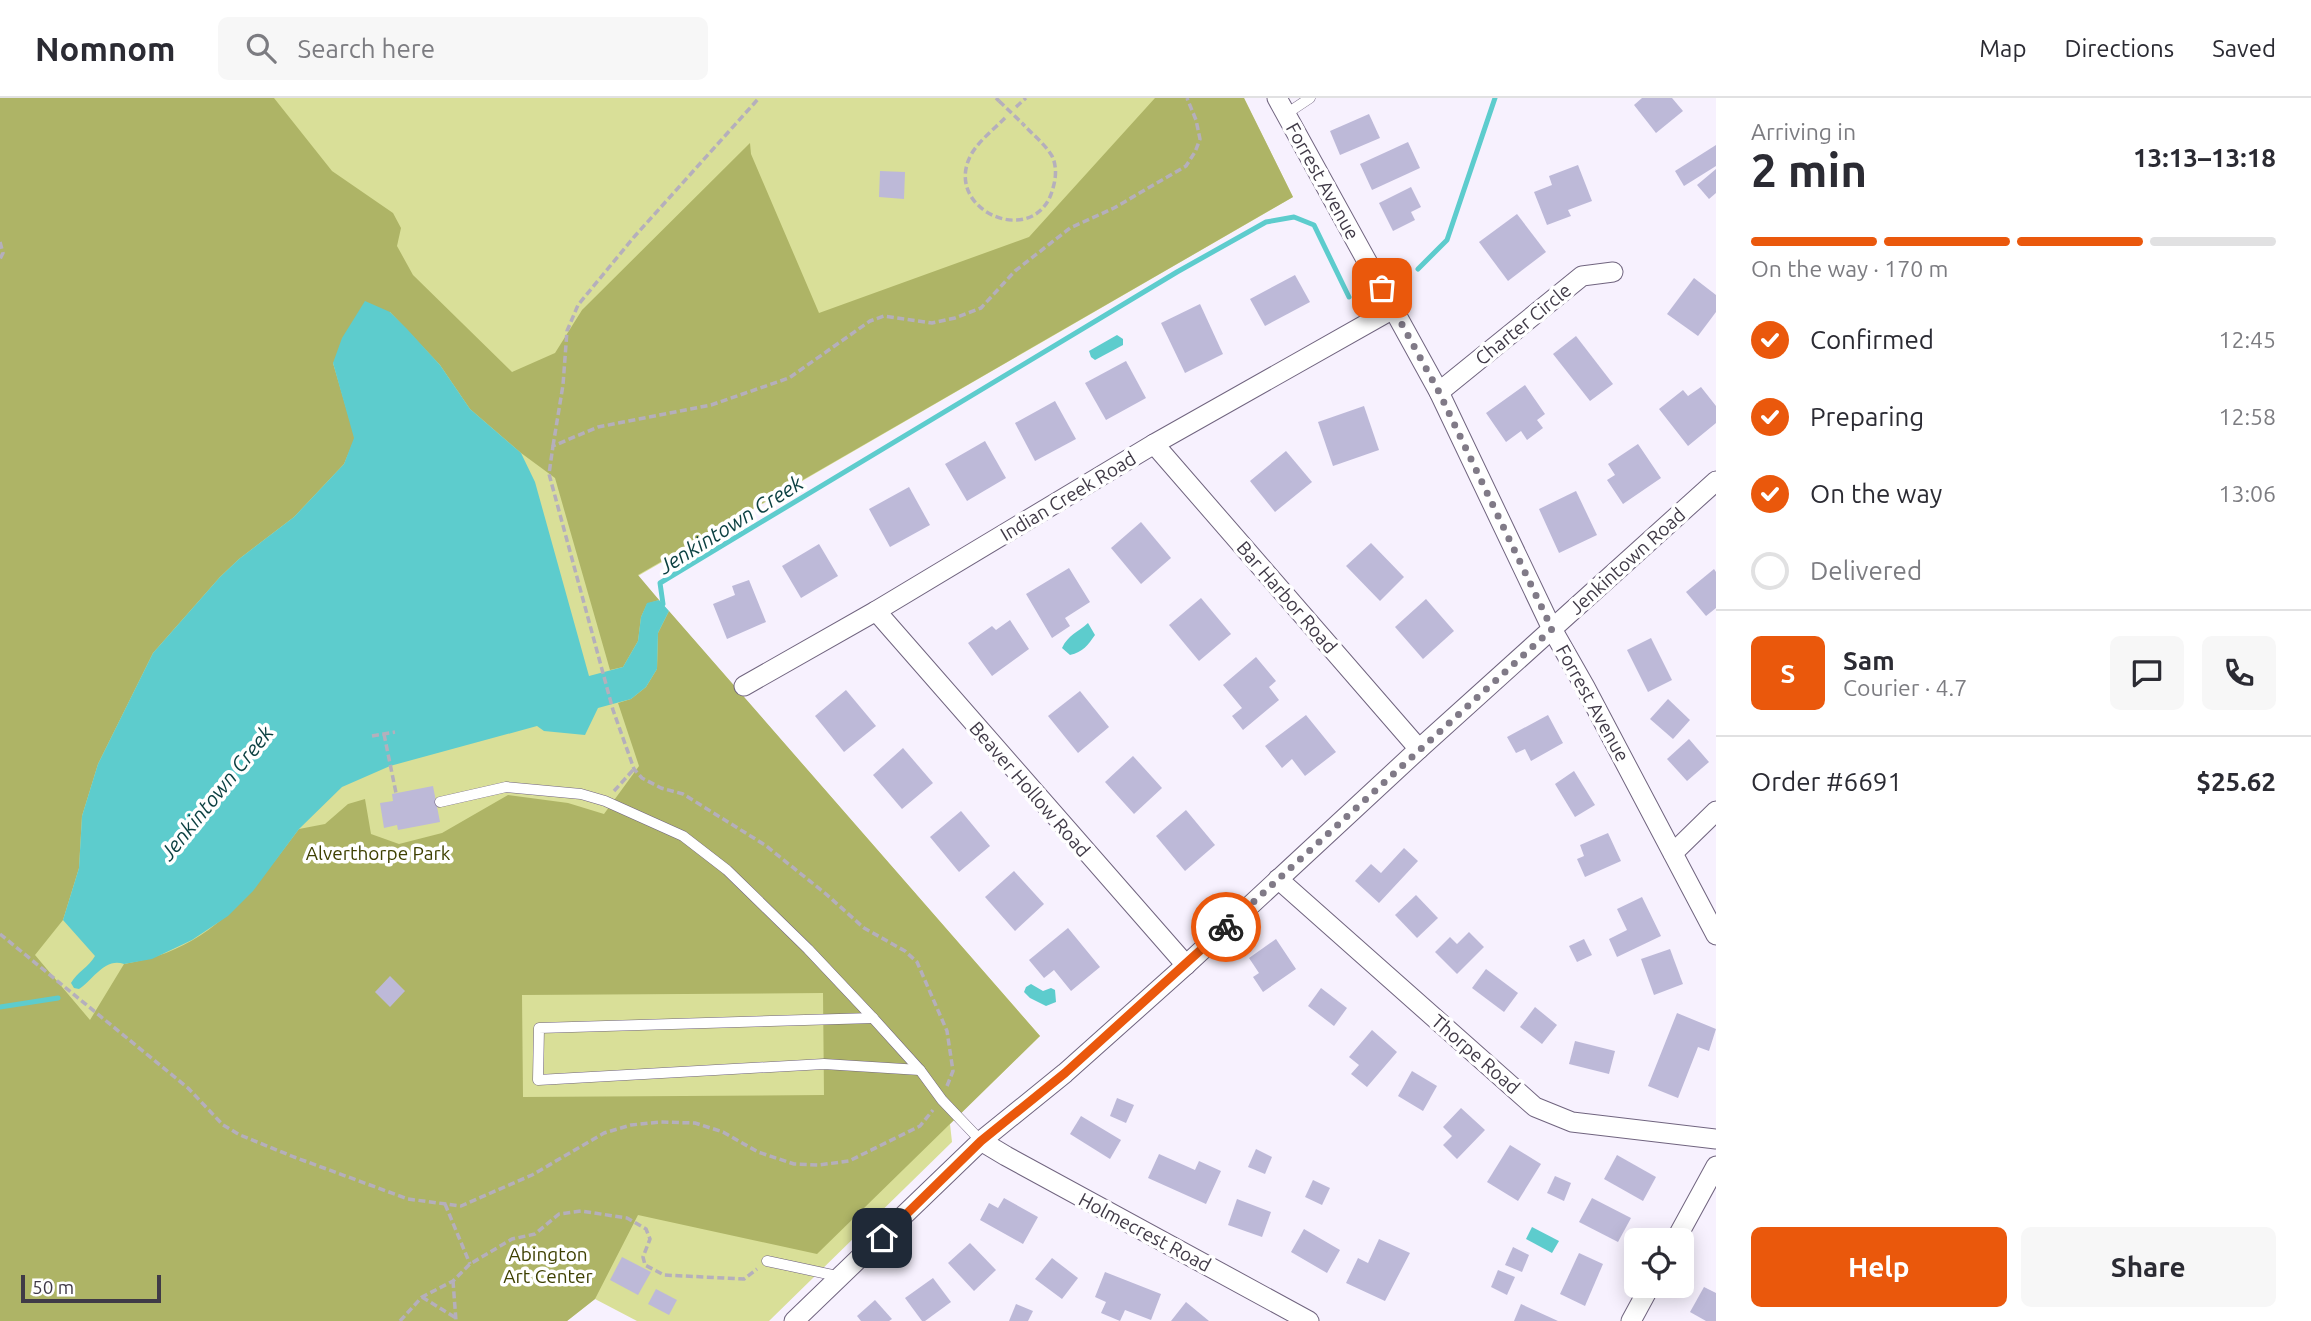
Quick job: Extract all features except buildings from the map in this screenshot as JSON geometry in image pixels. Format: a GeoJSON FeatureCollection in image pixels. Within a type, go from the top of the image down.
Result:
{"type":"FeatureCollection","features":[{"type":"Feature","properties":{"kind":"street","name":"Forrest Avenue"},"geometry":{"type":"LineString","coordinates":[[1281,106],[1439,392],[1552,629],[1716,935]]}},
{"type":"Feature","properties":{"kind":"street","name":"Charter Circle"},"geometry":{"type":"LineString","coordinates":[[1439,392],[1582,276],[1613,272]]}},
{"type":"Feature","properties":{"kind":"street","name":"Indian Creek Road"},"geometry":{"type":"LineString","coordinates":[[744,686],[876,611],[1154,444],[1393,309]]}},
{"type":"Feature","properties":{"kind":"street","name":"Bar Harbor Road"},"geometry":{"type":"LineString","coordinates":[[1154,444],[1419,749]]}},
{"type":"Feature","properties":{"kind":"street","name":"Jenkintown Road"},"geometry":{"type":"LineString","coordinates":[[794,1321],[981,1141],[1065,1073],[1186,965],[1419,749],[1716,481]]}},
{"type":"Feature","properties":{"kind":"street","name":"Beaver Hollow Road"},"geometry":{"type":"LineString","coordinates":[[876,611],[1186,965]]}},
{"type":"Feature","properties":{"kind":"street"},"geometry":{"type":"LineString","coordinates":[[1673,853],[1716,811]]}},
{"type":"Feature","properties":{"kind":"street","name":"Thorpe Road"},"geometry":{"type":"LineString","coordinates":[[1278,879],[1535,1107],[1572,1122],[1716,1139]]}},
{"type":"Feature","properties":{"kind":"street","name":"Holmecrest Road"},"geometry":{"type":"LineString","coordinates":[[981,1141],[1309,1321]]}},
{"type":"Feature","properties":{"kind":"street"},"geometry":{"type":"LineString","coordinates":[[1682,1228],[1716,1166]]}},
{"type":"Feature","properties":{"kind":"street"},"geometry":{"type":"LineString","coordinates":[[1631,1321],[1643,1298]]}},
{"type":"Feature","properties":{"kind":"lane"},"geometry":{"type":"LineString","coordinates":[[1281,106],[1310,98]]}},
{"type":"Feature","properties":{"kind":"lane"},"geometry":{"type":"LineString","coordinates":[[440,802],[506,787],[581,794],[605,801],[683,836],[727,870],[808,949],[873,1017],[920,1070],[942,1100],[981,1141]]}},
{"type":"Feature","properties":{"kind":"lane"},"geometry":{"type":"LineString","coordinates":[[873,1017],[539,1028],[538,1080],[824,1065],[920,1070]]}},
{"type":"Feature","properties":{"kind":"lane"},"geometry":{"type":"LineString","coordinates":[[767,1261],[842,1277]]}},
{"type":"Feature","properties":{"kind":"path"},"geometry":{"type":"LineString","coordinates":[[0,934],[188,1088],[223,1125],[294,1157],[408,1199],[461,1206],[502,1189],[604,1133],[631,1125],[695,1123],[723,1132],[758,1152],[794,1164],[819,1165],[849,1161],[920,1126],[942,1100],[953,1071],[947,1031],[917,962],[905,951],[864,928],[765,845],[683,794],[642,778],[634,769],[614,710],[549,474],[567,331],[578,305],[634,237],[759,98]]}},
{"type":"Feature","properties":{"kind":"path"},"geometry":{"type":"LineString","coordinates":[[1016,107],[1026,98]]}},
{"type":"Feature","properties":{"kind":"path"},"geometry":{"type":"LineString","coordinates":[[554,446],[597,427],[711,405],[789,378],[870,321],[884,316],[932,323],[956,318],[981,308],[1014,271],[1070,228],[1114,208],[1186,166],[1200,139],[1187,98]]}},
{"type":"Feature","properties":{"kind":"path"},"geometry":{"type":"LineString","coordinates":[[998,100],[1053,158],[1055,181],[1047,204],[1036,214],[1020,220],[990,216],[976,205],[966,180],[967,166],[972,154],[1005,118]]}},
{"type":"Feature","properties":{"kind":"path"},"geometry":{"type":"LineString","coordinates":[[0,242],[3,253],[0,259]]}},
{"type":"Feature","properties":{"kind":"path"},"geometry":{"type":"LineString","coordinates":[[372,736],[395,732]]}},
{"type":"Feature","properties":{"kind":"path"},"geometry":{"type":"LineString","coordinates":[[384,734],[396,793]]}},
{"type":"Feature","properties":{"kind":"path"},"geometry":{"type":"LineString","coordinates":[[605,801],[634,769]]}},
{"type":"Feature","properties":{"kind":"path"},"geometry":{"type":"LineString","coordinates":[[445,1205],[470,1264]]}},
{"type":"Feature","properties":{"kind":"path"},"geometry":{"type":"LineString","coordinates":[[400,1321],[422,1297],[453,1281],[470,1264],[512,1239],[534,1234],[559,1214],[581,1211],[627,1218],[646,1229],[650,1239],[643,1257],[645,1265],[664,1275],[744,1279],[767,1261]]}},
{"type":"Feature","properties":{"kind":"path"},"geometry":{"type":"LineString","coordinates":[[453,1281],[456,1320]]}},
{"type":"Feature","properties":{"kind":"path"},"geometry":{"type":"LineString","coordinates":[[422,1297],[456,1320]]}},
{"type":"Feature","properties":{"kind":"green space","name":"Alverthorpe Park"},"geometry":{"type":"Polygon","coordinates":[[[0,98],[1244,98],[1293,197],[638,576],[1040,1036],[950,1124],[952,1142],[769,1321],[637,1321],[595,1299],[567,1321],[0,1321],[0,98]]]}},
{"type":"Feature","properties":{"kind":"green space","name":"Alverthorpe Park"},"geometry":{"type":"Polygon","coordinates":[[[0,98],[274,98],[332,171],[393,213],[401,228],[397,246],[413,275],[512,372],[555,353],[582,310],[750,143],[751,154],[819,313],[1029,237],[1155,98],[1244,98],[1293,197],[638,575],[659,600],[647,604],[641,617],[638,641],[623,667],[610,670],[555,478],[470,409],[440,365],[390,312],[333,363],[355,438],[344,464],[294,517],[220,577],[153,653],[98,764],[82,816],[79,868],[63,920],[35,955],[90,1020],[124,964],[155,957],[205,933],[245,897],[299,829],[325,824],[348,804],[365,799],[371,834],[399,844],[442,833],[508,795],[568,803],[604,814],[639,766],[618,703],[631,699],[646,687],[657,669],[658,633],[669,611],[1040,1036],[817,1254],[638,1215],[595,1299],[567,1321],[0,1321],[0,98]],[[823,993],[522,995],[523,1097],[824,1095],[823,993]]]}},
{"type":"Feature","properties":{"kind":"water"},"geometry":{"type":"Polygon","coordinates":[[[365,301],[390,312],[440,365],[470,409],[521,453],[535,482],[589,676],[623,667],[638,641],[641,617],[647,603],[659,600],[669,611],[658,633],[657,669],[646,687],[631,699],[598,708],[585,735],[544,731],[537,726],[390,766],[342,787],[299,829],[253,891],[228,916],[192,940],[152,959],[105,966],[79,989],[74,988],[71,983],[95,956],[63,920],[79,868],[82,816],[98,764],[153,653],[220,577],[294,517],[344,464],[354,438],[333,363],[342,338],[365,301]]]}},
{"type":"Feature","properties":{"kind":"water"},"geometry":{"type":"Polygon","coordinates":[[[1117,335],[1123,339],[1123,345],[1095,360],[1091,357],[1089,351],[1117,335]]]}},
{"type":"Feature","properties":{"kind":"water"},"geometry":{"type":"Polygon","coordinates":[[[1088,623],[1095,635],[1085,648],[1070,655],[1062,648],[1064,644],[1088,623]]]}},
{"type":"Feature","properties":{"kind":"water"},"geometry":{"type":"Polygon","coordinates":[[[1031,984],[1043,991],[1051,988],[1055,990],[1056,1002],[1046,1006],[1030,998],[1024,992],[1031,984]]]}},
{"type":"Feature","properties":{"kind":"water"},"geometry":{"type":"Polygon","coordinates":[[[1532,1227],[1559,1241],[1552,1253],[1526,1239],[1532,1227]]]}},
{"type":"Feature","properties":{"kind":"waterway","name":"Jenkintown Creek"},"geometry":{"type":"LineString","coordinates":[[1418,269],[1447,240],[1495,98]]}},
{"type":"Feature","properties":{"kind":"waterway","name":"Jenkintown Creek"},"geometry":{"type":"LineString","coordinates":[[660,609],[663,604],[660,583],[1177,272],[1266,222],[1294,217],[1314,225],[1349,297]]}},
{"type":"Feature","properties":{"kind":"waterway","name":"Jenkintown Creek"},"geometry":{"type":"LineString","coordinates":[[0,1007],[58,998]]}},
{"type":"Feature","properties":{"kind":"way so far"},"geometry":{"type":"LineString","coordinates":[[1226,927],[1552,629],[1439,392],[1382,288]]}},
{"type":"Feature","properties":{"kind":"route"},"geometry":{"type":"LineString","coordinates":[[882,1238],[981,1141],[1065,1073],[1226,927]]}},
{"type":"Feature","properties":{"kind":"park label","name":"Abington Art Center"},"geometry":{"type":"Point","coordinates":[548,1265]}}]}
